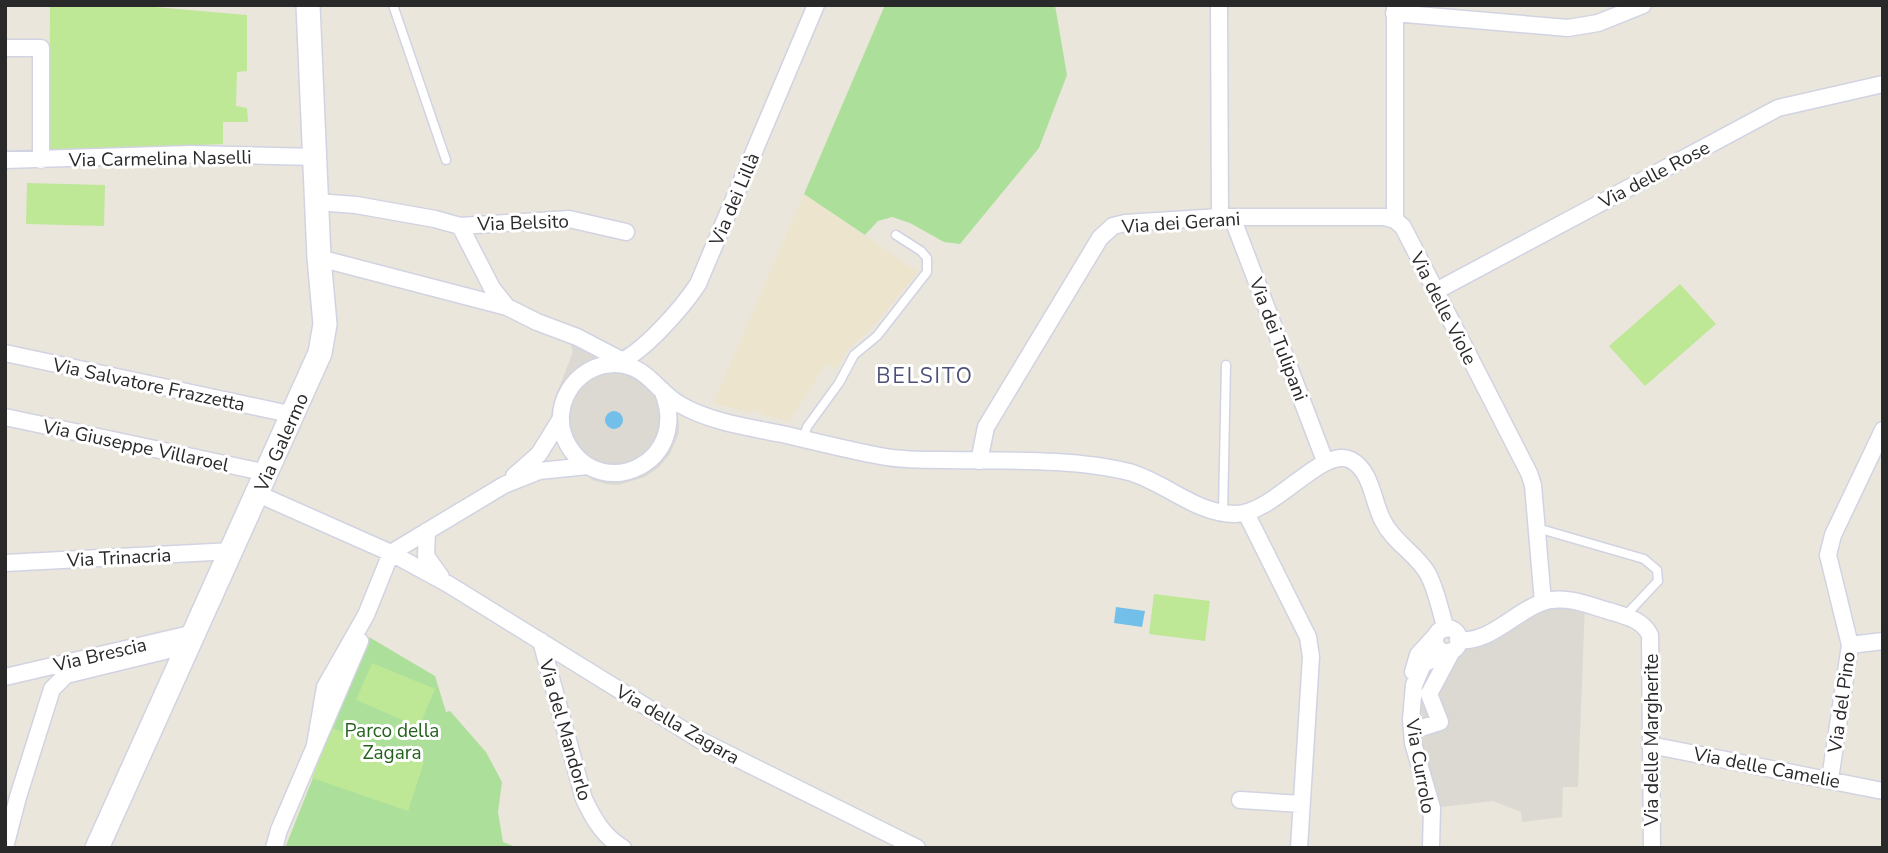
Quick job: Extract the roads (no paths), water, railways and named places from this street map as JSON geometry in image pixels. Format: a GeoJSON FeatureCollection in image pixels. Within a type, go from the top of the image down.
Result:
{"type":"FeatureCollection","features":[{"type":"Feature","properties":{"kind":"main road","name":"Via Galermo"},"geometry":{"type":"LineString","coordinates":[[97,848],[294,415],[323,342],[325,324],[319,258],[308,5]]}},
{"type":"Feature","properties":{"kind":"street","name":"Via dei Lillà"},"geometry":{"type":"LineString","coordinates":[[619,365],[637,352],[689,298],[698,284],[816,5]]}},
{"type":"Feature","properties":{"kind":"street","name":"Via dei Tulipani"},"geometry":{"type":"LineString","coordinates":[[1219,5],[1226,217],[1325,461]]}},
{"type":"Feature","properties":{"kind":"street"},"geometry":{"type":"LineString","coordinates":[[1395,219],[1394,9],[1568,28],[1598,23],[1643,5]]}},
{"type":"Feature","properties":{"kind":"street"},"geometry":{"type":"LineString","coordinates":[[5,48],[41,48],[41,160]]}},
{"type":"Feature","properties":{"kind":"street","name":"Via delle Rose"},"geometry":{"type":"LineString","coordinates":[[1436,291],[1778,108],[1883,84]]}},
{"type":"Feature","properties":{"kind":"street","name":"Via Carmelina Naselli"},"geometry":{"type":"LineString","coordinates":[[5,160],[191,155],[315,157]]}},
{"type":"Feature","properties":{"kind":"street","name":"Via Belsito"},"geometry":{"type":"LineString","coordinates":[[317,202],[368,207],[460,226],[569,219],[626,232]]}},
{"type":"Feature","properties":{"kind":"street","name":"Via dei Gerani"},"geometry":{"type":"LineString","coordinates":[[979,461],[986,427],[1105,231],[1113,226],[1226,217],[1395,219]]}},
{"type":"Feature","properties":{"kind":"street","name":"Via delle Viole"},"geometry":{"type":"LineString","coordinates":[[1395,219],[1403,227],[1529,473],[1533,485],[1543,602]]}},
{"type":"Feature","properties":{"kind":"street","name":"Via Belsito"},"geometry":{"type":"LineString","coordinates":[[460,226],[492,288],[507,307]]}},
{"type":"Feature","properties":{"kind":"street"},"geometry":{"type":"LineString","coordinates":[[319,258],[507,307],[600,348],[619,365],[652,379],[675,402],[712,419],[899,459],[1047,462],[1127,471],[1200,505],[1223,513],[1246,513],[1284,493],[1325,461],[1345,458],[1359,466],[1382,521],[1427,573],[1442,631],[1454,632],[1453,648],[1429,694],[1440,722],[1412,731]]}},
{"type":"Feature","properties":{"kind":"street","name":"Via Salvatore Frazzetta"},"geometry":{"type":"LineString","coordinates":[[5,353],[294,415]]}},
{"type":"Feature","properties":{"kind":"street"},"geometry":{"type":"LineString","coordinates":[[619,365],[586,372],[571,387],[562,405],[562,434],[577,458],[589,466],[616,473],[636,468],[654,456],[663,445],[668,432],[667,403],[662,390]]}},
{"type":"Feature","properties":{"kind":"street","name":"Via Giuseppe Villaroel"},"geometry":{"type":"LineString","coordinates":[[5,417],[268,473]]}},
{"type":"Feature","properties":{"kind":"street"},"geometry":{"type":"LineString","coordinates":[[668,432],[689,419],[712,419]]}},
{"type":"Feature","properties":{"kind":"street"},"geometry":{"type":"LineString","coordinates":[[504,485],[539,454],[560,420]]}},
{"type":"Feature","properties":{"kind":"street","name":"Via del Pino"},"geometry":{"type":"LineString","coordinates":[[1830,779],[1850,645],[1828,555],[1833,535],[1883,430]]}},
{"type":"Feature","properties":{"kind":"street"},"geometry":{"type":"LineString","coordinates":[[274,848],[315,745],[328,702],[330,676],[366,615],[391,553],[504,485],[539,471],[589,466]]}},
{"type":"Feature","properties":{"kind":"street"},"geometry":{"type":"LineString","coordinates":[[258,494],[391,553],[448,584]]}},
{"type":"Feature","properties":{"kind":"street"},"geometry":{"type":"LineString","coordinates":[[1246,513],[1308,637],[1311,657],[1298,848]]}},
{"type":"Feature","properties":{"kind":"street"},"geometry":{"type":"LineString","coordinates":[[427,531],[425,545],[430,564]]}},
{"type":"Feature","properties":{"kind":"street"},"geometry":{"type":"LineString","coordinates":[[407,544],[448,584]]}},
{"type":"Feature","properties":{"kind":"street","name":"Via Trinacria"},"geometry":{"type":"LineString","coordinates":[[5,563],[232,551]]}},
{"type":"Feature","properties":{"kind":"street","name":"Via della Zagara"},"geometry":{"type":"LineString","coordinates":[[448,584],[700,740],[917,848]]}},
{"type":"Feature","properties":{"kind":"street","name":"Via delle Margherite"},"geometry":{"type":"LineString","coordinates":[[1543,602],[1566,599],[1625,616],[1637,620],[1650,635],[1651,848]]}},
{"type":"Feature","properties":{"kind":"street"},"geometry":{"type":"LineString","coordinates":[[1415,685],[1423,664],[1453,648],[1476,640],[1543,602]]}},
{"type":"Feature","properties":{"kind":"street","name":"Via Currolo"},"geometry":{"type":"LineString","coordinates":[[1431,848],[1432,808],[1412,731],[1411,705],[1415,685],[1415,661],[1424,646],[1442,631]]}},
{"type":"Feature","properties":{"kind":"street"},"geometry":{"type":"LineString","coordinates":[[5,846],[12,796],[51,689],[66,675],[192,639]]}},
{"type":"Feature","properties":{"kind":"street","name":"Via Brescia"},"geometry":{"type":"LineString","coordinates":[[5,677],[192,639]]}},
{"type":"Feature","properties":{"kind":"street","name":"Via del Mandorlo"},"geometry":{"type":"LineString","coordinates":[[541,641],[584,799],[595,822],[613,842],[623,848]]}},
{"type":"Feature","properties":{"kind":"street"},"geometry":{"type":"LineString","coordinates":[[1850,645],[1883,641]]}},
{"type":"Feature","properties":{"kind":"street","name":"Via delle Camelie"},"geometry":{"type":"LineString","coordinates":[[1650,745],[1883,791]]}},
{"type":"Feature","properties":{"kind":"street"},"geometry":{"type":"LineString","coordinates":[[1240,800],[1301,804]]}},
{"type":"Feature","properties":{"kind":"lane"},"geometry":{"type":"LineString","coordinates":[[393,5],[446,160]]}},
{"type":"Feature","properties":{"kind":"lane"},"geometry":{"type":"LineString","coordinates":[[803,439],[807,427],[839,383],[854,355],[877,336],[927,272],[928,258],[896,235]]}},
{"type":"Feature","properties":{"kind":"lane"},"geometry":{"type":"LineString","coordinates":[[1223,513],[1226,365]]}},
{"type":"Feature","properties":{"kind":"lane"},"geometry":{"type":"LineString","coordinates":[[1536,528],[1644,559],[1657,570],[1658,581],[1625,616]]}},
{"type":"Feature","properties":{"kind":"water"},"geometry":{"type":"Polygon","coordinates":[[[610,411],[618,411],[623,420],[621,427],[610,429],[605,424],[605,416],[610,411]]]}},
{"type":"Feature","properties":{"kind":"water"},"geometry":{"type":"Polygon","coordinates":[[[1116,607],[1145,611],[1142,627],[1114,623],[1116,607]]]}},
{"type":"Feature","properties":{"kind":"district","name":"BELSITO"},"geometry":{"type":"Point","coordinates":[925,376]}},
{"type":"Feature","properties":{"kind":"park label","name":"Parco della Zagara"},"geometry":{"type":"Point","coordinates":[392,741]}}]}
